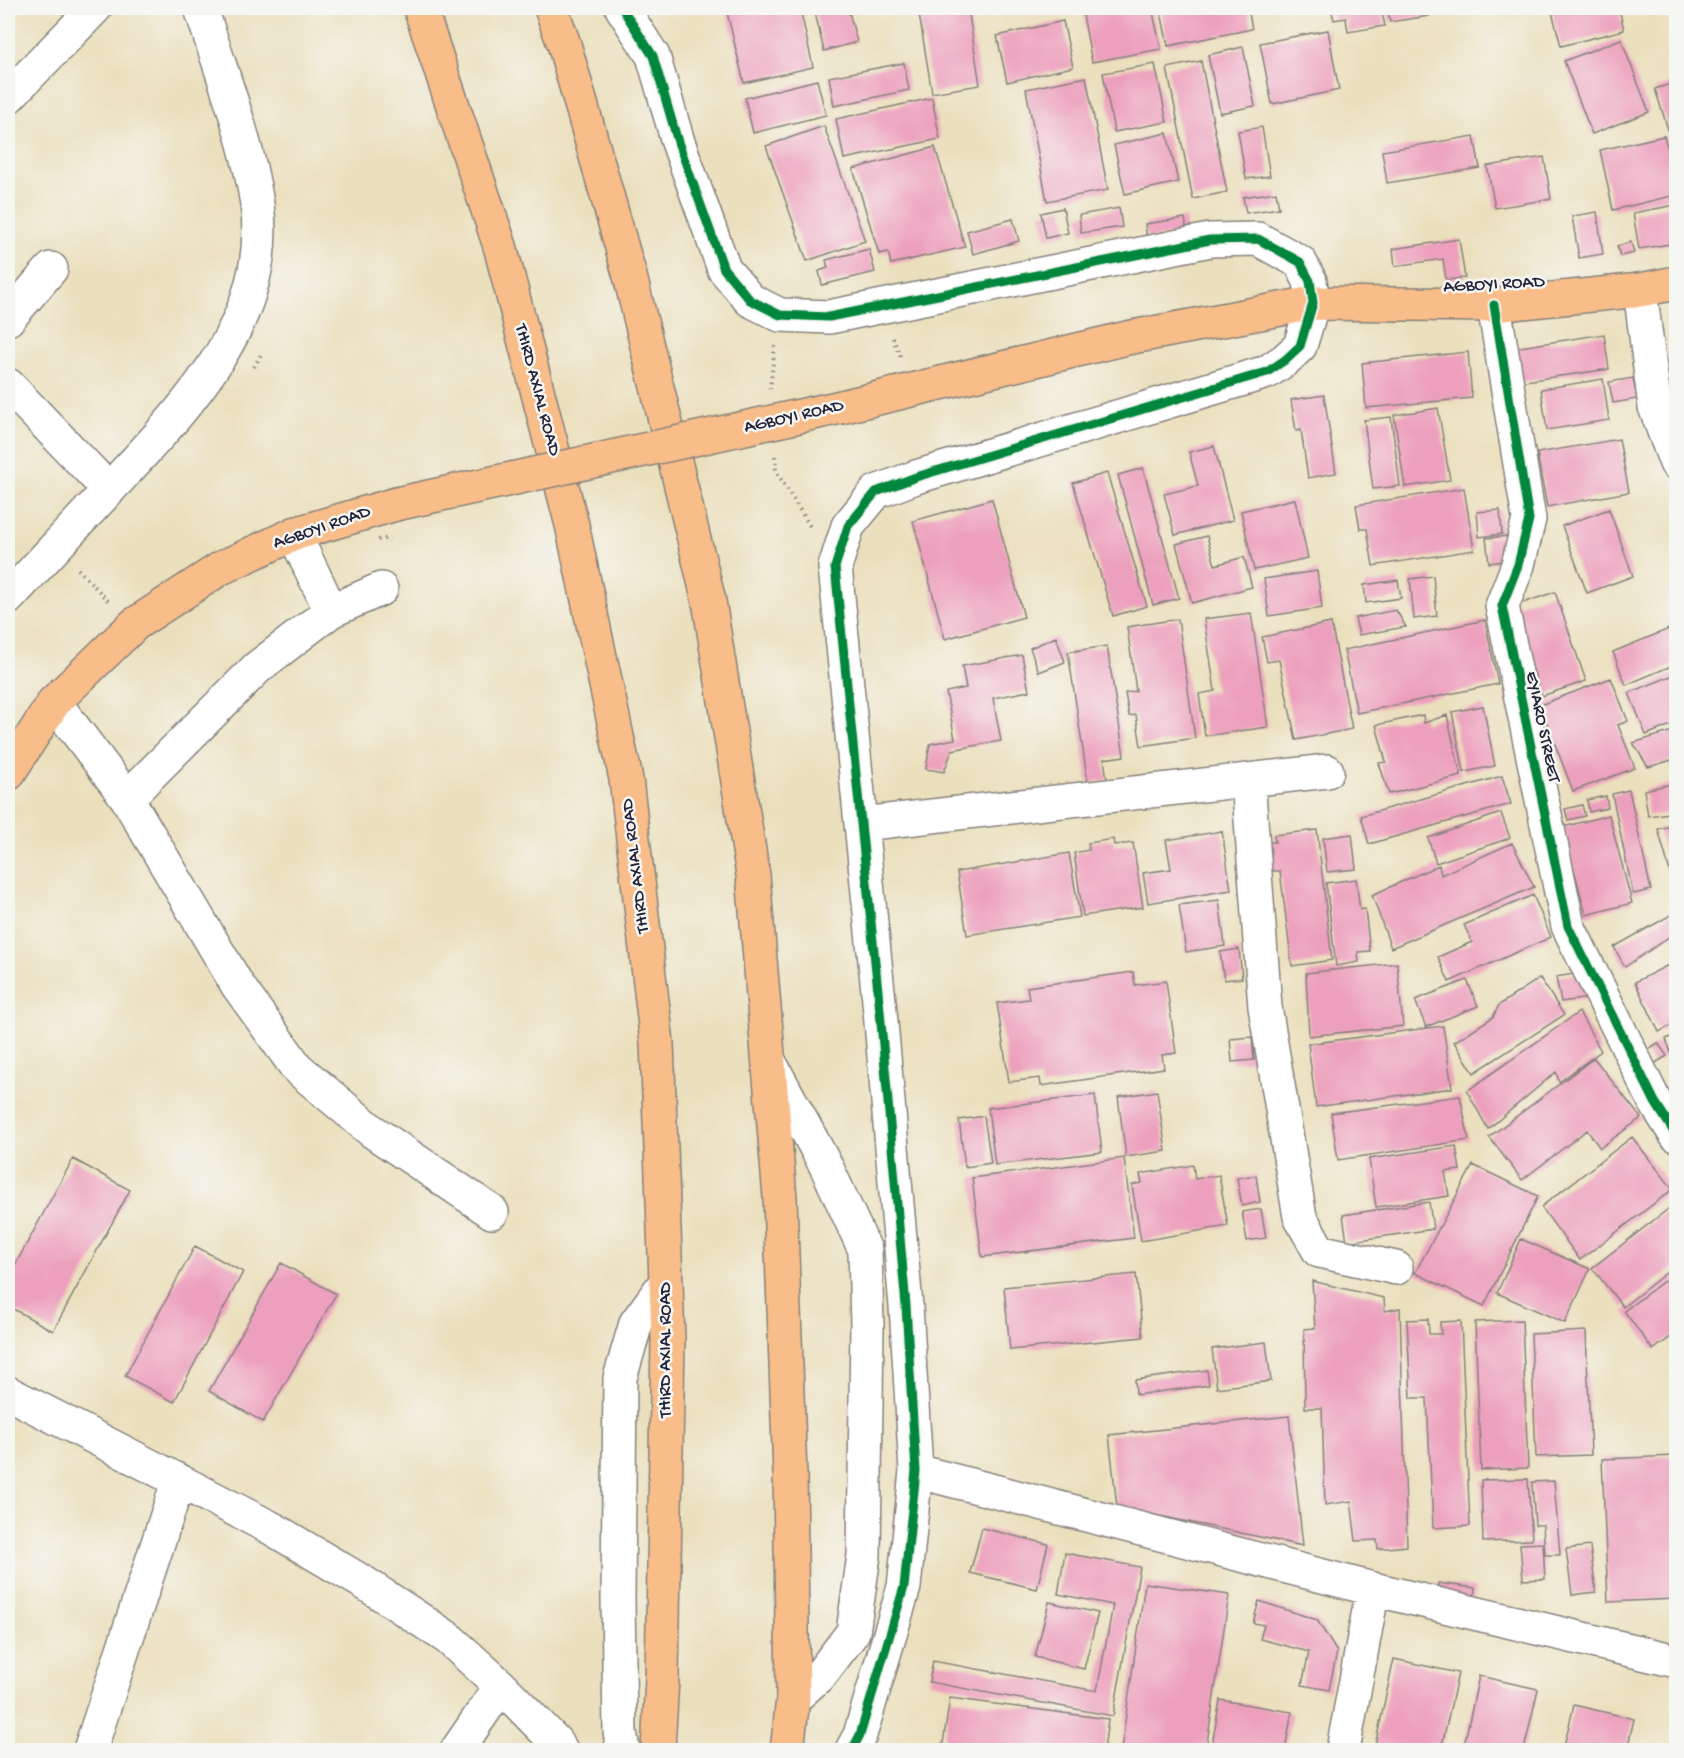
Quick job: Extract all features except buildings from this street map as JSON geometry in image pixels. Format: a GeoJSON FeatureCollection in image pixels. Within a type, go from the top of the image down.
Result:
{"type":"FeatureCollection","features":[{"type":"Feature","properties":{"kind":"main road","name":"THIRD AXIAL ROAD"},"geometry":{"type":"LineString","coordinates":[[420,8],[502,258],[572,525],[626,779],[657,1043],[668,1339],[665,1550],[658,1750]]}},
{"type":"Feature","properties":{"kind":"main road"},"geometry":{"type":"LineString","coordinates":[[551,8],[564,44],[630,276],[709,601],[753,875],[780,1198],[790,1475],[793,1699],[787,1750]]}},
{"type":"Feature","properties":{"kind":"main road","name":"AGBOYI ROAD"},"geometry":{"type":"LineString","coordinates":[[8,774],[54,702],[135,624],[221,568],[294,534],[396,504],[841,407],[1127,338],[1313,303],[1494,305],[1640,290],[1677,283]]}},
{"type":"Feature","properties":{"kind":"street"},"geometry":{"type":"LineString","coordinates":[[8,97],[95,8]]}},
{"type":"Feature","properties":{"kind":"street"},"geometry":{"type":"LineString","coordinates":[[8,598],[203,383],[224,350],[247,300],[257,255],[257,206],[247,161],[201,8]]}},
{"type":"Feature","properties":{"kind":"street"},"geometry":{"type":"LineString","coordinates":[[622,8],[653,56]]}},
{"type":"Feature","properties":{"kind":"street"},"geometry":{"type":"LineString","coordinates":[[653,8],[653,56],[678,142],[724,269],[750,300],[780,315],[830,317],[1210,240],[1258,239],[1300,262],[1310,281],[1313,303],[1300,346],[1267,372],[916,477],[876,492],[848,526],[835,567],[862,824],[906,1306],[916,1471],[904,1587],[858,1745]]}},
{"type":"Feature","properties":{"kind":"street"},"geometry":{"type":"LineString","coordinates":[[8,319],[51,268]]}},
{"type":"Feature","properties":{"kind":"street"},"geometry":{"type":"LineString","coordinates":[[1640,290],[1655,407],[1677,463]]}},
{"type":"Feature","properties":{"kind":"street","name":"EYIARO STREET"},"geometry":{"type":"LineString","coordinates":[[1494,305],[1529,519],[1518,564],[1502,606],[1568,926],[1655,1102],[1677,1134]]}},
{"type":"Feature","properties":{"kind":"street"},"geometry":{"type":"LineString","coordinates":[[8,386],[109,489]]}},
{"type":"Feature","properties":{"kind":"street"},"geometry":{"type":"LineString","coordinates":[[294,534],[331,611]]}},
{"type":"Feature","properties":{"kind":"street"},"geometry":{"type":"LineString","coordinates":[[127,798],[258,667],[331,611],[381,589]]}},
{"type":"Feature","properties":{"kind":"street"},"geometry":{"type":"LineString","coordinates":[[54,702],[127,798],[238,986],[297,1068],[372,1131],[492,1212]]}},
{"type":"Feature","properties":{"kind":"street"},"geometry":{"type":"LineString","coordinates":[[862,824],[1327,771]]}},
{"type":"Feature","properties":{"kind":"street"},"geometry":{"type":"LineString","coordinates":[[1248,780],[1265,1007],[1300,1218],[1319,1251],[1396,1268]]}},
{"type":"Feature","properties":{"kind":"street"},"geometry":{"type":"LineString","coordinates":[[769,1061],[827,1168],[865,1250],[867,1325],[864,1555],[853,1632],[821,1674],[793,1699]]}},
{"type":"Feature","properties":{"kind":"street"},"geometry":{"type":"LineString","coordinates":[[623,1750],[620,1732],[618,1599],[620,1378],[636,1323],[666,1282]]}},
{"type":"Feature","properties":{"kind":"street"},"geometry":{"type":"LineString","coordinates":[[8,1394],[273,1529],[366,1584],[448,1638],[501,1686],[561,1750]]}},
{"type":"Feature","properties":{"kind":"street"},"geometry":{"type":"LineString","coordinates":[[916,1471],[1373,1589],[1677,1661]]}},
{"type":"Feature","properties":{"kind":"street"},"geometry":{"type":"LineString","coordinates":[[90,1750],[178,1482]]}},
{"type":"Feature","properties":{"kind":"street"},"geometry":{"type":"LineString","coordinates":[[1342,1750],[1373,1589]]}},
{"type":"Feature","properties":{"kind":"street"},"geometry":{"type":"LineString","coordinates":[[457,1750],[501,1686]]}},
{"type":"Feature","properties":{"kind":"path"},"geometry":{"type":"LineString","coordinates":[[882,306],[904,368]]}},
{"type":"Feature","properties":{"kind":"path"},"geometry":{"type":"LineString","coordinates":[[69,560],[111,603]]}},
{"type":"Feature","properties":{"kind":"cycle path"},"geometry":{"type":"LineString","coordinates":[[622,8],[653,56],[678,142],[724,269],[750,300],[780,315],[829,317],[1210,240],[1258,239],[1300,262],[1310,281],[1313,303],[1300,346],[1267,372],[916,477],[876,492],[848,526],[835,567],[880,1011],[906,1306],[916,1471],[904,1587],[860,1735],[852,1750]]}},
{"type":"Feature","properties":{"kind":"cycle path"},"geometry":{"type":"LineString","coordinates":[[1494,305],[1529,519],[1518,565],[1502,606],[1568,926],[1655,1102],[1676,1135]]}}]}
